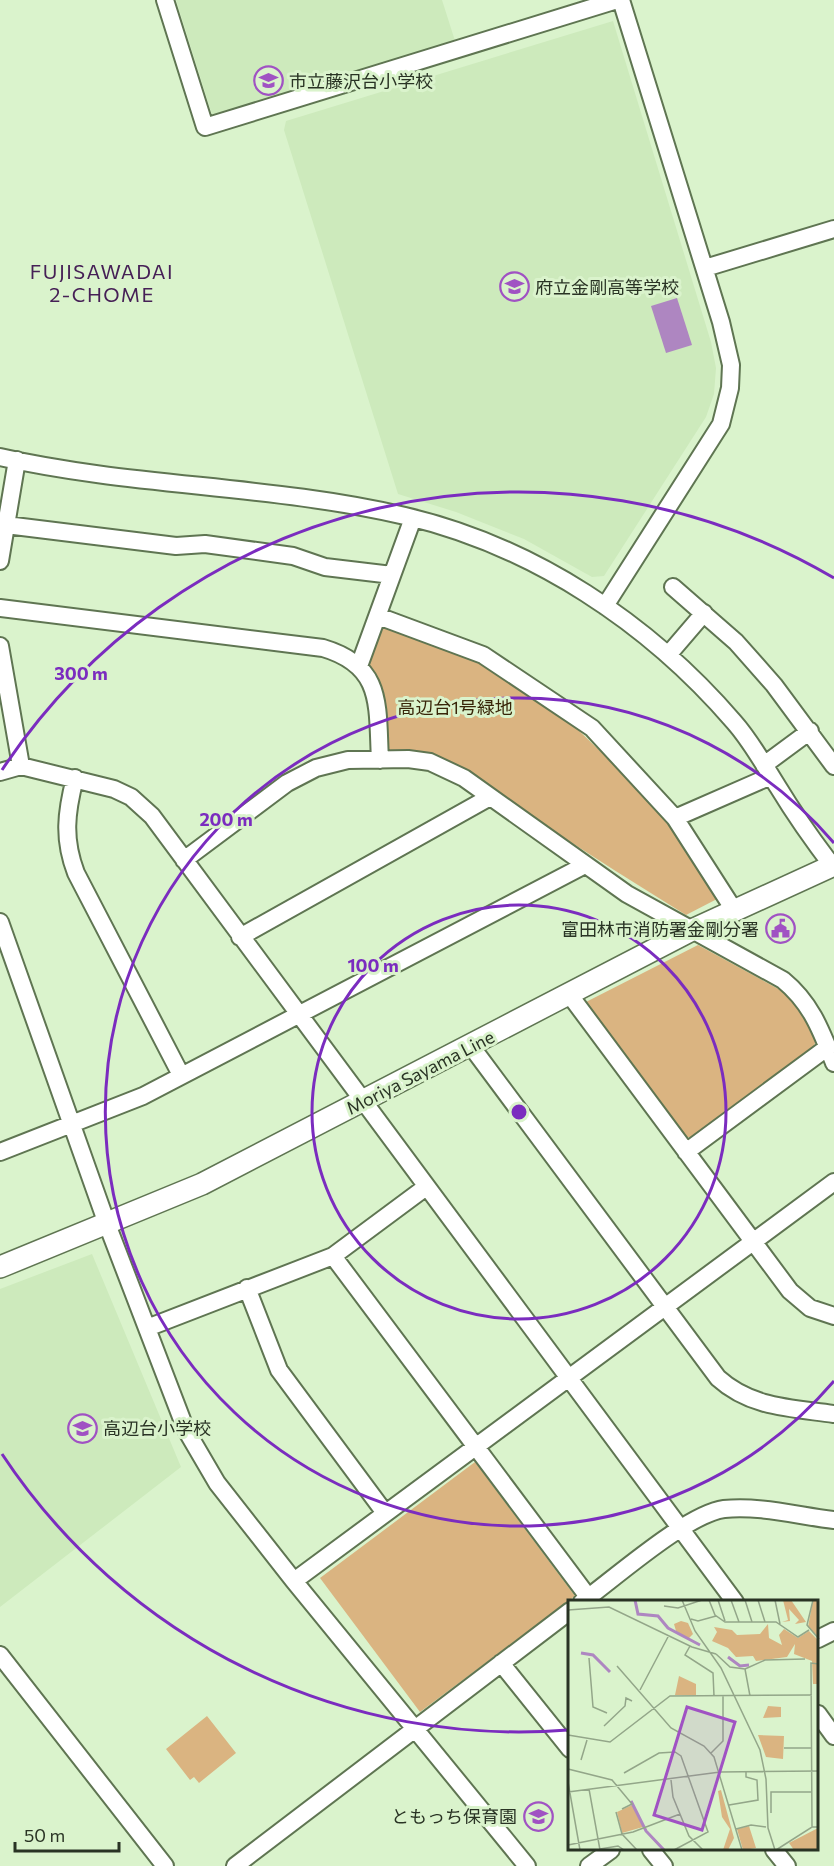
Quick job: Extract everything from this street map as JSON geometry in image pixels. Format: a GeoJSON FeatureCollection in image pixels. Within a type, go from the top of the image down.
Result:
{"type":"FeatureCollection","features":[{"type":"Feature","properties":{"kind":"main road","name":"Moriya Sayama Line"},"geometry":{"type":"LineString","coordinates":[[0,1267],[202,1184],[692,930],[833,866]]}},
{"type":"Feature","properties":{"kind":"street"},"geometry":{"type":"LineString","coordinates":[[165,0],[205,127],[619,0],[729,346],[731,365],[728,404],[721,424],[605,606]]}},
{"type":"Feature","properties":{"kind":"street"},"geometry":{"type":"LineString","coordinates":[[705,268],[834,229]]}},
{"type":"Feature","properties":{"kind":"street"},"geometry":{"type":"LineString","coordinates":[[0,456],[349,505],[412,518],[456,531],[509,552],[566,581],[605,606],[668,655],[736,723],[833,866]]}},
{"type":"Feature","properties":{"kind":"street"},"geometry":{"type":"LineString","coordinates":[[0,561],[17,460]]}},
{"type":"Feature","properties":{"kind":"street"},"geometry":{"type":"LineString","coordinates":[[360,666],[412,518]]}},
{"type":"Feature","properties":{"kind":"street"},"geometry":{"type":"LineString","coordinates":[[6,525],[176,546],[205,544],[293,556],[326,567],[392,574]]}},
{"type":"Feature","properties":{"kind":"street"},"geometry":{"type":"LineString","coordinates":[[673,587],[736,642],[810,731],[834,766]]}},
{"type":"Feature","properties":{"kind":"street"},"geometry":{"type":"LineString","coordinates":[[0,608],[323,648],[354,660],[360,666],[375,694],[380,760]]}},
{"type":"Feature","properties":{"kind":"street"},"geometry":{"type":"LineString","coordinates":[[668,655],[704,613]]}},
{"type":"Feature","properties":{"kind":"street"},"geometry":{"type":"LineString","coordinates":[[378,616],[483,655],[592,729],[675,818],[734,910]]}},
{"type":"Feature","properties":{"kind":"street"},"geometry":{"type":"LineString","coordinates":[[0,646],[21,766]]}},
{"type":"Feature","properties":{"kind":"street"},"geometry":{"type":"LineString","coordinates":[[675,818],[767,770],[810,731]]}},
{"type":"Feature","properties":{"kind":"street"},"geometry":{"type":"LineString","coordinates":[[184,860],[302,773],[332,763],[380,760],[429,762],[464,778],[627,894],[783,980],[795,990],[812,1011],[834,1063]]}},
{"type":"Feature","properties":{"kind":"street"},"geometry":{"type":"LineString","coordinates":[[0,772],[21,766],[114,789],[131,796],[152,816],[734,1600]]}},
{"type":"Feature","properties":{"kind":"street"},"geometry":{"type":"LineString","coordinates":[[75,778],[66,813],[69,855],[181,1075]]}},
{"type":"Feature","properties":{"kind":"street"},"geometry":{"type":"LineString","coordinates":[[240,937],[490,797]]}},
{"type":"Feature","properties":{"kind":"street"},"geometry":{"type":"LineString","coordinates":[[0,1152],[121,1106],[585,865]]}},
{"type":"Feature","properties":{"kind":"street"},"geometry":{"type":"LineString","coordinates":[[0,922],[107,1224],[186,1430],[200,1456],[294,1581],[527,1866]]}},
{"type":"Feature","properties":{"kind":"street"},"geometry":{"type":"LineString","coordinates":[[569,994],[753,1242],[800,1301],[823,1314],[834,1316]]}},
{"type":"Feature","properties":{"kind":"street"},"geometry":{"type":"LineString","coordinates":[[471,1046],[708,1366],[729,1388],[767,1405],[834,1414]]}},
{"type":"Feature","properties":{"kind":"street"},"geometry":{"type":"LineString","coordinates":[[686,1152],[828,1047]]}},
{"type":"Feature","properties":{"kind":"street"},"geometry":{"type":"LineString","coordinates":[[294,1581],[834,1182]]}},
{"type":"Feature","properties":{"kind":"street"},"geometry":{"type":"LineString","coordinates":[[147,1328],[333,1256],[426,1187]]}},
{"type":"Feature","properties":{"kind":"street"},"geometry":{"type":"LineString","coordinates":[[333,1256],[586,1600]]}},
{"type":"Feature","properties":{"kind":"street"},"geometry":{"type":"LineString","coordinates":[[247,1288],[279,1370],[385,1514]]}},
{"type":"Feature","properties":{"kind":"street"},"geometry":{"type":"LineString","coordinates":[[588,1600],[681,1530],[712,1511],[734,1508],[834,1520]]}},
{"type":"Feature","properties":{"kind":"street"},"geometry":{"type":"LineString","coordinates":[[235,1866],[414,1727],[568,1613]]}},
{"type":"Feature","properties":{"kind":"street"},"geometry":{"type":"LineString","coordinates":[[819,1638],[834,1631]]}},
{"type":"Feature","properties":{"kind":"street"},"geometry":{"type":"LineString","coordinates":[[0,1655],[165,1866]]}},
{"type":"Feature","properties":{"kind":"street"},"geometry":{"type":"LineString","coordinates":[[501,1663],[568,1747]]}},
{"type":"Feature","properties":{"kind":"street"},"geometry":{"type":"LineString","coordinates":[[819,1715],[834,1736]]}},
{"type":"Feature","properties":{"kind":"street"},"geometry":{"type":"LineString","coordinates":[[589,1866],[610,1851]]}},
{"type":"Feature","properties":{"kind":"street"},"geometry":{"type":"LineString","coordinates":[[652,1851],[664,1866]]}},
{"type":"Feature","properties":{"kind":"street"},"geometry":{"type":"LineString","coordinates":[[775,1851],[787,1866]]}},
{"type":"Feature","properties":{"kind":"shaded area","name":"市立藤沢台小学校"},"geometry":{"type":"Polygon","coordinates":[[[176,0],[442,0],[456,44],[213,118],[176,0]]]}},
{"type":"Feature","properties":{"kind":"shaded area","name":"府立金剛高等学校"},"geometry":{"type":"Polygon","coordinates":[[[613,21],[711,342],[716,368],[714,394],[706,417],[604,576],[592,577],[524,539],[456,512],[398,494],[284,130],[286,121],[613,21]]]}},
{"type":"Feature","properties":{"kind":"shaded area"},"geometry":{"type":"Polygon","coordinates":[[[677,298],[692,345],[666,353],[651,306],[677,298]]]}},
{"type":"Feature","properties":{"kind":"shaded area","name":"高辺台小学校"},"geometry":{"type":"Polygon","coordinates":[[[92,1254],[181,1467],[0,1607],[0,1289],[92,1254]]]}},
{"type":"Feature","properties":{"kind":"green space","name":"高辺台1号緑地"},"geometry":{"type":"Polygon","coordinates":[[[381,626],[482,661],[573,725],[625,775],[674,830],[717,899],[686,915],[453,765],[433,757],[388,750],[384,695],[368,666],[381,626]]]}},
{"type":"Feature","properties":{"kind":"green space"},"geometry":{"type":"Polygon","coordinates":[[[698,945],[784,992],[797,1003],[817,1037],[813,1049],[692,1137],[681,1137],[584,1003],[698,945]]]}},
{"type":"Feature","properties":{"kind":"green space"},"geometry":{"type":"Polygon","coordinates":[[[475,1462],[575,1596],[420,1712],[320,1578],[475,1462]]]}},
{"type":"Feature","properties":{"kind":"green space"},"geometry":{"type":"Polygon","coordinates":[[[207,1716],[236,1753],[199,1783],[194,1777],[190,1780],[166,1749],[207,1716]]]}},
{"type":"Feature","properties":{"kind":"place","name":"市立藤沢台小学校"},"geometry":{"type":"Point","coordinates":[268,81]}},
{"type":"Feature","properties":{"kind":"place","name":"府立金剛高等学校"},"geometry":{"type":"Point","coordinates":[514,287]}},
{"type":"Feature","properties":{"kind":"place","name":"富田林市消防署金剛分署"},"geometry":{"type":"Point","coordinates":[780,929]}},
{"type":"Feature","properties":{"kind":"place","name":"高辺台小学校"},"geometry":{"type":"Point","coordinates":[82,1428]}},
{"type":"Feature","properties":{"kind":"place","name":"ともっち保育園"},"geometry":{"type":"Point","coordinates":[538,1816]}},
{"type":"Feature","properties":{"kind":"district","name":"FUJISAWADAI 2-CHOME"},"geometry":{"type":"Point","coordinates":[102,282]}}]}
